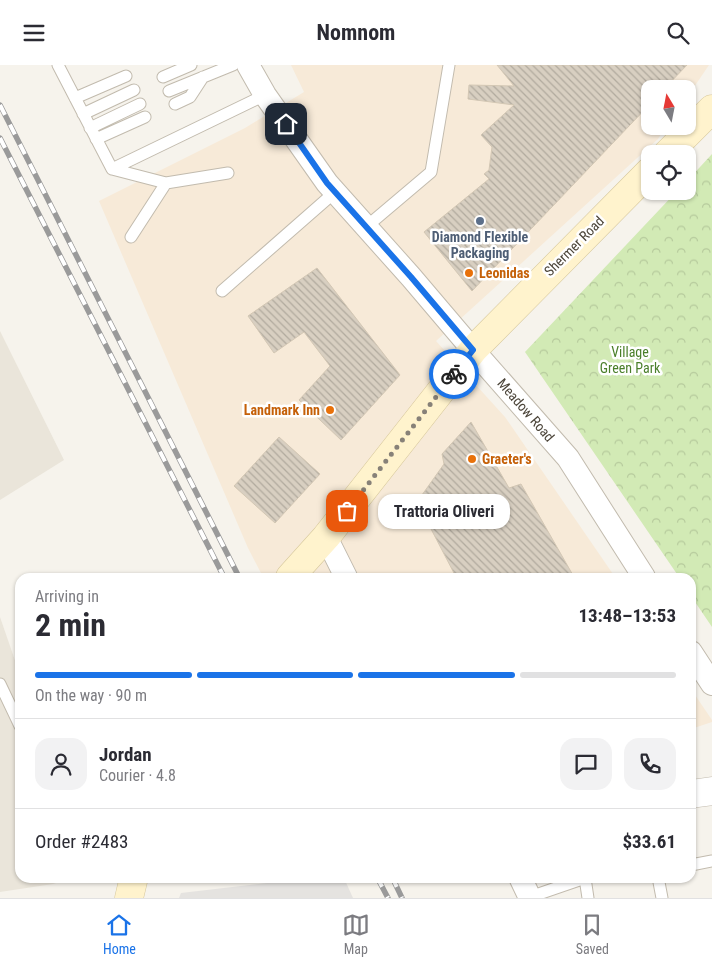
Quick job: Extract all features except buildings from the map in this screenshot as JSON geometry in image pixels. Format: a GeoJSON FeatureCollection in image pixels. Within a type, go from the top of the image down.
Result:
{"type":"FeatureCollection","features":[{"type":"Feature","properties":{"kind":"main road"},"geometry":{"type":"LineString","coordinates":[[676,145],[712,109]]}},
{"type":"Feature","properties":{"kind":"main road","name":"Shermer Road"},"geometry":{"type":"LineString","coordinates":[[294,573],[326,537],[473,350],[641,180]]}},
{"type":"Feature","properties":{"kind":"main road"},"geometry":{"type":"LineString","coordinates":[[129,898],[133,883]]}},
{"type":"Feature","properties":{"kind":"street","name":"Meadow Road"},"geometry":{"type":"LineString","coordinates":[[248,65],[265,95],[327,183],[568,458],[641,573]]}},
{"type":"Feature","properties":{"kind":"street"},"geometry":{"type":"LineString","coordinates":[[326,537],[344,573]]}},
{"type":"Feature","properties":{"kind":"street"},"geometry":{"type":"LineString","coordinates":[[696,660],[712,684]]}},
{"type":"Feature","properties":{"kind":"street"},"geometry":{"type":"LineString","coordinates":[[696,794],[712,791]]}},
{"type":"Feature","properties":{"kind":"street"},"geometry":{"type":"LineString","coordinates":[[523,883],[530,898]]}},
{"type":"Feature","properties":{"kind":"lane"},"geometry":{"type":"LineString","coordinates":[[58,65],[112,169],[166,183],[228,173]]}},
{"type":"Feature","properties":{"kind":"lane"},"geometry":{"type":"LineString","coordinates":[[163,77],[191,65]]}},
{"type":"Feature","properties":{"kind":"lane"},"geometry":{"type":"LineString","coordinates":[[169,91],[233,65]]}},
{"type":"Feature","properties":{"kind":"lane"},"geometry":{"type":"LineString","coordinates":[[366,227],[431,172],[449,65]]}},
{"type":"Feature","properties":{"kind":"lane"},"geometry":{"type":"LineString","coordinates":[[75,98],[126,76]]}},
{"type":"Feature","properties":{"kind":"lane"},"geometry":{"type":"LineString","coordinates":[[175,103],[190,97],[203,77]]}},
{"type":"Feature","properties":{"kind":"lane"},"geometry":{"type":"LineString","coordinates":[[83,115],[134,90]]}},
{"type":"Feature","properties":{"kind":"lane"},"geometry":{"type":"LineString","coordinates":[[112,169],[265,95]]}},
{"type":"Feature","properties":{"kind":"lane"},"geometry":{"type":"LineString","coordinates":[[90,128],[140,104]]}},
{"type":"Feature","properties":{"kind":"lane"},"geometry":{"type":"LineString","coordinates":[[96,139],[145,117]]}},
{"type":"Feature","properties":{"kind":"lane"},"geometry":{"type":"LineString","coordinates":[[131,237],[166,183]]}},
{"type":"Feature","properties":{"kind":"lane"},"geometry":{"type":"LineString","coordinates":[[222,291],[335,192]]}},
{"type":"Feature","properties":{"kind":"lane"},"geometry":{"type":"LineString","coordinates":[[0,685],[15,716]]}},
{"type":"Feature","properties":{"kind":"lane"},"geometry":{"type":"LineString","coordinates":[[696,864],[712,861]]}},
{"type":"Feature","properties":{"kind":"lane"},"geometry":{"type":"LineString","coordinates":[[530,898],[571,883]]}},
{"type":"Feature","properties":{"kind":"lane"},"geometry":{"type":"LineString","coordinates":[[586,883],[588,898]]}},
{"type":"Feature","properties":{"kind":"lane"},"geometry":{"type":"LineString","coordinates":[[659,883],[662,898]]}},
{"type":"Feature","properties":{"kind":"shaded area"},"geometry":{"type":"Polygon","coordinates":[[[291,65],[709,65],[696,84],[696,80],[641,80],[641,135],[660,135],[658,139],[651,145],[641,145],[641,154],[436,341],[505,417],[612,573],[261,573],[248,548],[99,201],[245,128],[304,92],[291,65]]]}},
{"type":"Feature","properties":{"kind":"shaded area"},"geometry":{"type":"Polygon","coordinates":[[[0,331],[64,460],[0,500],[0,331]]]}},
{"type":"Feature","properties":{"kind":"shaded area"},"geometry":{"type":"Polygon","coordinates":[[[0,617],[15,660],[15,883],[56,883],[0,892],[0,617]]]}},
{"type":"Feature","properties":{"kind":"shaded area"},"geometry":{"type":"Polygon","coordinates":[[[696,696],[712,720],[712,722],[696,727],[696,696]]]}},
{"type":"Feature","properties":{"kind":"shaded area"},"geometry":{"type":"Polygon","coordinates":[[[267,883],[346,883],[353,898],[179,898],[181,893],[267,883]]]}},
{"type":"Feature","properties":{"kind":"green space","name":"Village Green Park"},"geometry":{"type":"Polygon","coordinates":[[[712,154],[712,627],[696,603],[696,573],[676,573],[525,352],[669,200],[696,200],[696,171],[712,154]]]}},
{"type":"Feature","properties":{"kind":"railway"},"geometry":{"type":"LineString","coordinates":[[0,105],[237,573]]}},
{"type":"Feature","properties":{"kind":"railway"},"geometry":{"type":"LineString","coordinates":[[0,138],[222,573]]}},
{"type":"Feature","properties":{"kind":"railway"},"geometry":{"type":"LineString","coordinates":[[380,883],[388,898]]}},
{"type":"Feature","properties":{"kind":"railway"},"geometry":{"type":"LineString","coordinates":[[395,883],[402,898]]}},
{"type":"Feature","properties":{"kind":"way so far"},"geometry":{"type":"LineString","coordinates":[[347,511],[454,374]]}},
{"type":"Feature","properties":{"kind":"place","name":"Diamond Flexible Packaging"},"geometry":{"type":"Point","coordinates":[480,221]}},
{"type":"Feature","properties":{"kind":"place","name":"Leonidas"},"geometry":{"type":"Point","coordinates":[469,273]}},
{"type":"Feature","properties":{"kind":"place","name":"Landmark Inn"},"geometry":{"type":"Point","coordinates":[330,410]}},
{"type":"Feature","properties":{"kind":"place","name":"Graeter's"},"geometry":{"type":"Point","coordinates":[472,459]}},
{"type":"Feature","properties":{"kind":"place","name":"Trattoria Oliveri"},"geometry":{"type":"Point","coordinates":[347,511]}},
{"type":"Feature","properties":{"kind":"route"},"geometry":{"type":"LineString","coordinates":[[286,124],[327,183],[473,350],[454,374]]}}]}
